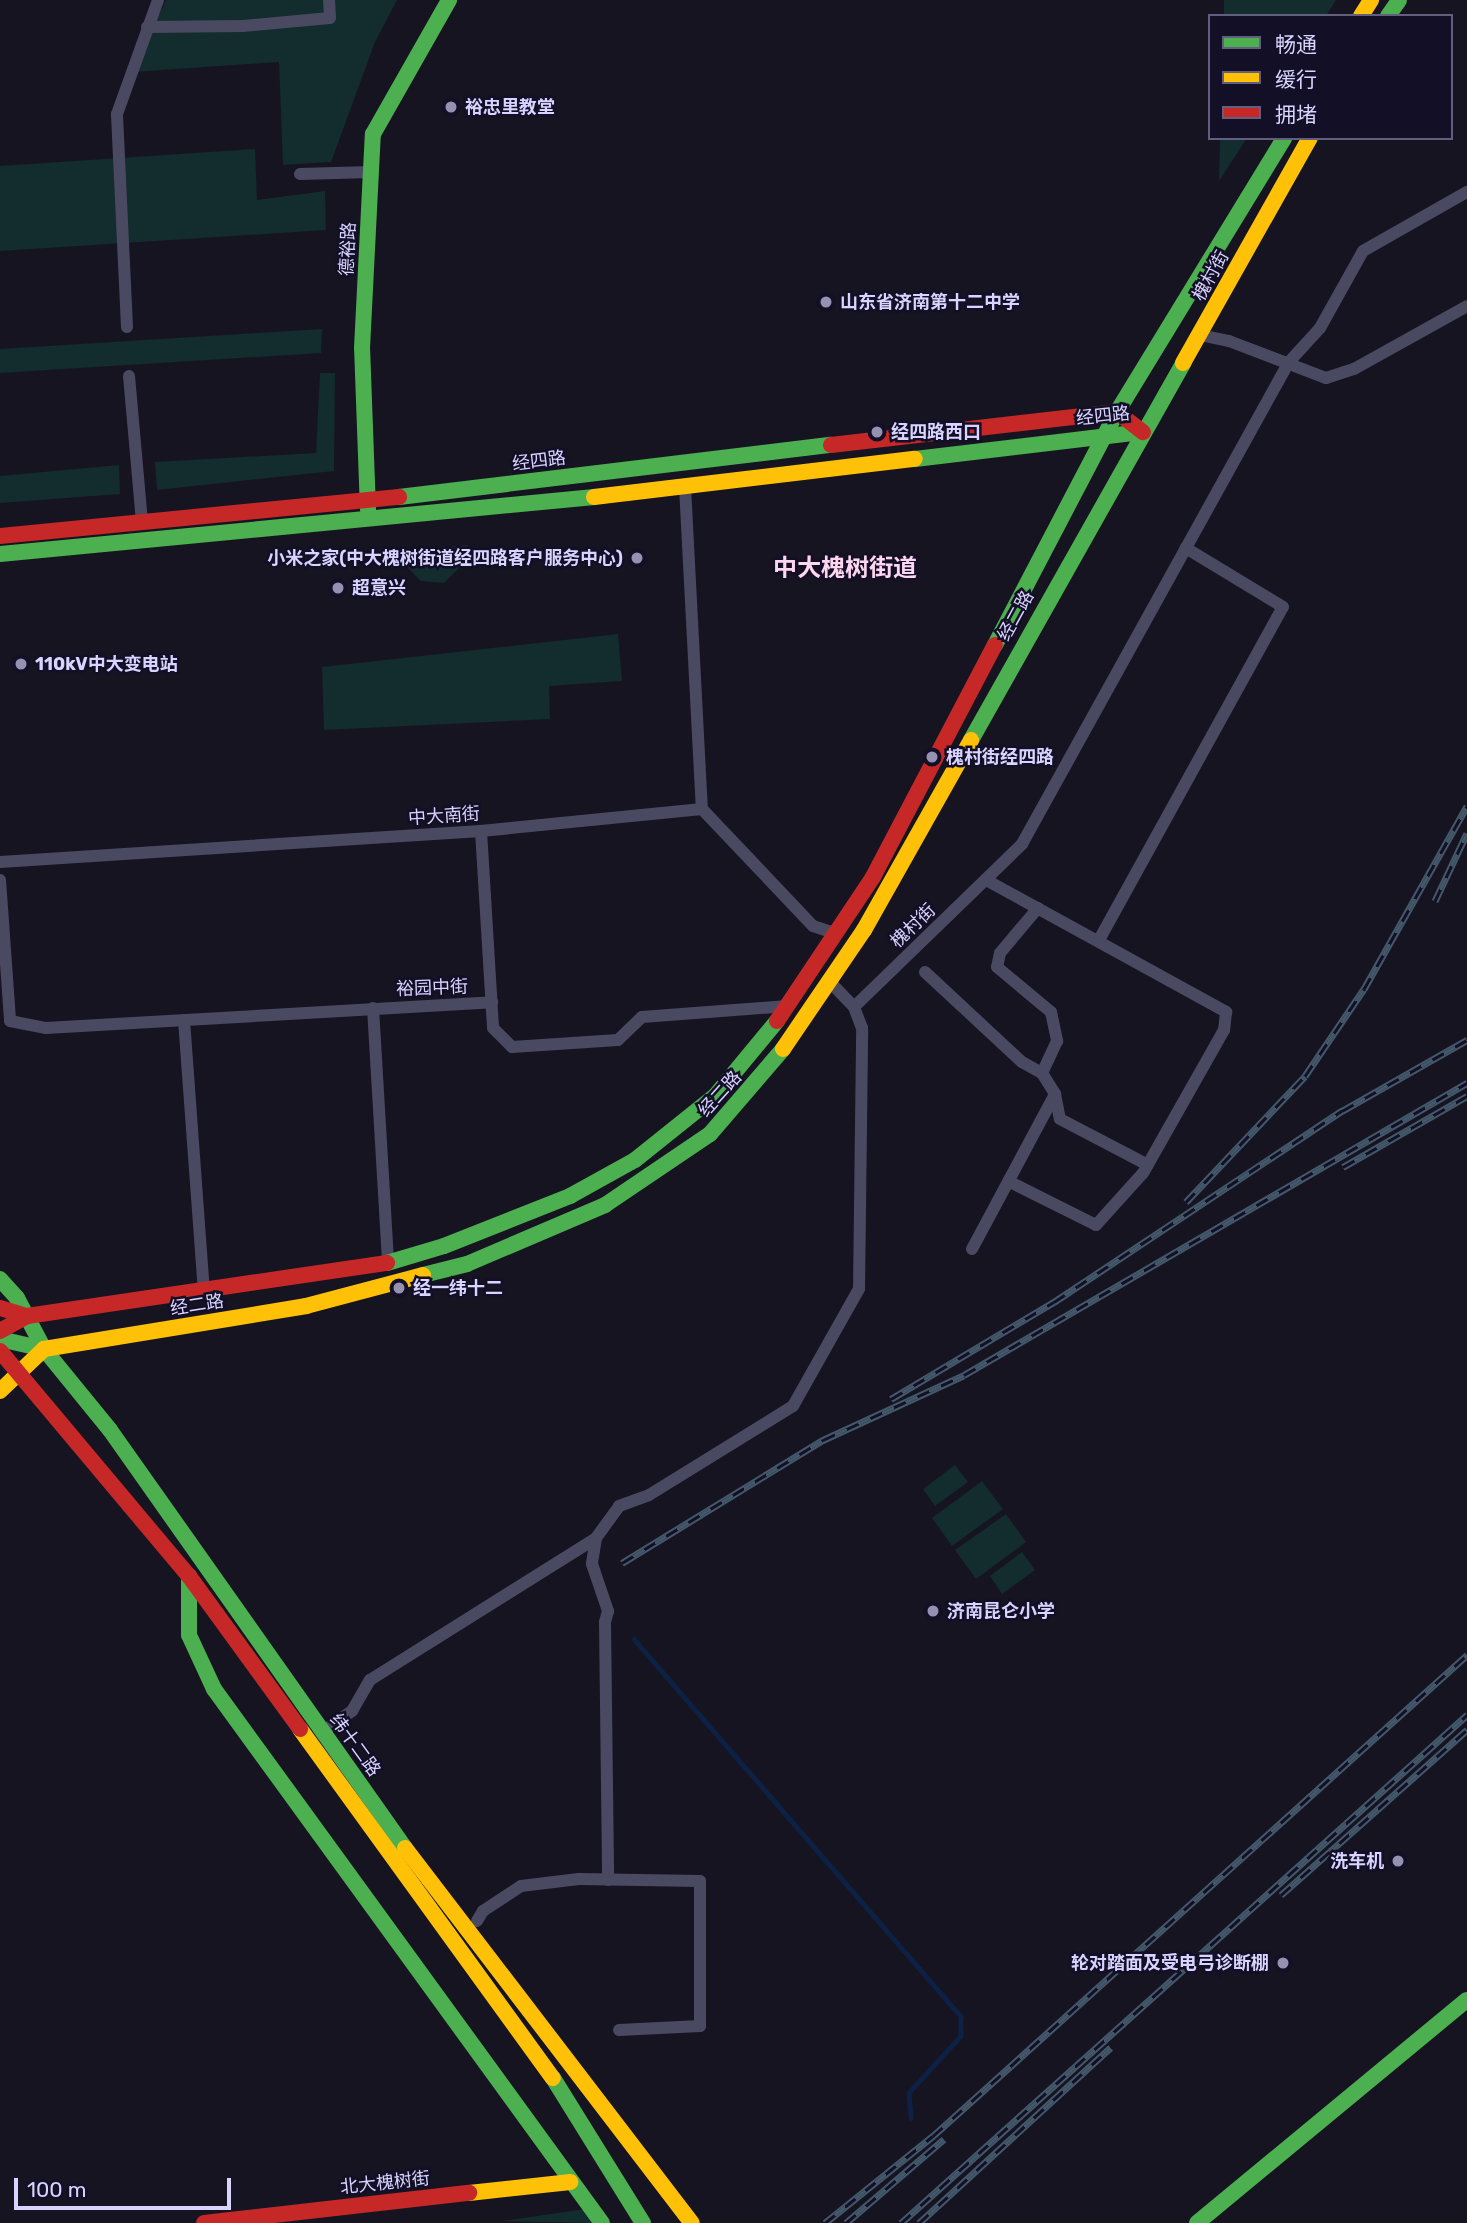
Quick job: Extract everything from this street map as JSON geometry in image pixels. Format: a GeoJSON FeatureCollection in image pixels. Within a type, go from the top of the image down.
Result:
{"type":"FeatureCollection","features":[{"type":"Feature","properties":{"kind":"main road","name":"德裕路"},"geometry":{"type":"LineString","coordinates":[[370,520],[366,500],[362,348],[373,134],[449,0]]}},
{"type":"Feature","properties":{"kind":"main road","name":"槐村街"},"geometry":{"type":"LineString","coordinates":[[1117,412],[1283,140]]}},
{"type":"Feature","properties":{"kind":"main road","name":"槐村街"},"geometry":{"type":"LineString","coordinates":[[1143,432],[1309,140]]}},
{"type":"Feature","properties":{"kind":"main road","name":"经四路"},"geometry":{"type":"LineString","coordinates":[[0,536],[366,500],[1117,412],[1143,432]]}},
{"type":"Feature","properties":{"kind":"main road","name":"经二路"},"geometry":{"type":"LineString","coordinates":[[0,1308],[27,1316],[388,1263],[570,1196],[635,1160],[715,1096],[743,1067],[834,939],[944,747],[1117,412]]}},
{"type":"Feature","properties":{"kind":"main road","name":"经四路"},"geometry":{"type":"LineString","coordinates":[[0,554],[370,520],[685,487],[1143,432]]}},
{"type":"Feature","properties":{"kind":"main road","name":"经二路"},"geometry":{"type":"LineString","coordinates":[[0,1339],[44,1349],[343,1297],[467,1264],[605,1205],[710,1134],[734,1111],[830,981],[863,930],[1143,432]]}},
{"type":"Feature","properties":{"kind":"main road","name":"纬十二路"},"geometry":{"type":"LineString","coordinates":[[0,1279],[27,1316],[44,1349],[110,1430],[438,1894],[692,2223]]}},
{"type":"Feature","properties":{"kind":"main road"},"geometry":{"type":"LineString","coordinates":[[0,1331],[27,1316]]}},
{"type":"Feature","properties":{"kind":"main road"},"geometry":{"type":"LineString","coordinates":[[0,1391],[44,1349]]}},
{"type":"Feature","properties":{"kind":"main road","name":"纬十二路"},"geometry":{"type":"LineString","coordinates":[[0,1351],[189,1576],[540,2057],[643,2223]]}},
{"type":"Feature","properties":{"kind":"main road"},"geometry":{"type":"LineString","coordinates":[[189,1576],[189,1636],[214,1689],[601,2223]]}},
{"type":"Feature","properties":{"kind":"main road"},"geometry":{"type":"LineString","coordinates":[[1196,2223],[1467,2000]]}},
{"type":"Feature","properties":{"kind":"main road","name":"北大槐树街"},"geometry":{"type":"LineString","coordinates":[[204,2223],[570,2182]]}},
{"type":"Feature","properties":{"kind":"street"},"geometry":{"type":"LineString","coordinates":[[127,327],[117,114],[158,0]]}},
{"type":"Feature","properties":{"kind":"street"},"geometry":{"type":"LineString","coordinates":[[147,27],[243,26],[330,19],[328,0]]}},
{"type":"Feature","properties":{"kind":"street"},"geometry":{"type":"LineString","coordinates":[[300,174],[371,172]]}},
{"type":"Feature","properties":{"kind":"street","name":"槐村街"},"geometry":{"type":"LineString","coordinates":[[854,1007],[988,881],[1022,844],[1289,362],[1320,328],[1363,251],[1467,192]]}},
{"type":"Feature","properties":{"kind":"street"},"geometry":{"type":"LineString","coordinates":[[1200,335],[1289,362],[1326,378],[1345,372],[1467,306]]}},
{"type":"Feature","properties":{"kind":"street"},"geometry":{"type":"LineString","coordinates":[[129,376],[142,523]]}},
{"type":"Feature","properties":{"kind":"street"},"geometry":{"type":"LineString","coordinates":[[685,487],[702,808],[813,926],[828,931],[834,939]]}},
{"type":"Feature","properties":{"kind":"street"},"geometry":{"type":"LineString","coordinates":[[1099,940],[1283,607],[1186,548]]}},
{"type":"Feature","properties":{"kind":"street","name":"中大南街"},"geometry":{"type":"LineString","coordinates":[[0,862],[481,831],[702,808]]}},
{"type":"Feature","properties":{"kind":"street","name":"裕园中街"},"geometry":{"type":"LineString","coordinates":[[388,1263],[373,1008],[492,1002],[481,831]]}},
{"type":"Feature","properties":{"kind":"street"},"geometry":{"type":"LineString","coordinates":[[0,880],[10,1021],[46,1028],[373,1008]]}},
{"type":"Feature","properties":{"kind":"street"},"geometry":{"type":"LineString","coordinates":[[988,881],[1226,1012],[1224,1030],[1148,1166],[1118,1206],[1096,1225],[1008,1181]]}},
{"type":"Feature","properties":{"kind":"street"},"geometry":{"type":"LineString","coordinates":[[1038,908],[1000,953],[998,967],[1052,1012],[1057,1041],[1042,1073]]}},
{"type":"Feature","properties":{"kind":"street"},"geometry":{"type":"LineString","coordinates":[[925,972],[1022,1062],[1042,1073],[1055,1094],[1060,1119],[1148,1166]]}},
{"type":"Feature","properties":{"kind":"street"},"geometry":{"type":"LineString","coordinates":[[322,1732],[352,1710],[370,1680],[596,1538],[619,1506],[649,1495],[793,1406],[859,1289],[862,1028],[854,1007],[830,981]]}},
{"type":"Feature","properties":{"kind":"street"},"geometry":{"type":"LineString","coordinates":[[492,1002],[493,1028],[512,1047],[618,1040],[642,1017],[788,1006]]}},
{"type":"Feature","properties":{"kind":"street"},"geometry":{"type":"LineString","coordinates":[[184,1020],[204,1290]]}},
{"type":"Feature","properties":{"kind":"street"},"geometry":{"type":"LineString","coordinates":[[972,1249],[1055,1094]]}},
{"type":"Feature","properties":{"kind":"street"},"geometry":{"type":"LineString","coordinates":[[596,1538],[592,1564],[608,1611],[605,1622],[608,1880]]}},
{"type":"Feature","properties":{"kind":"street"},"geometry":{"type":"LineString","coordinates":[[477,1921],[483,1911],[522,1886],[608,1880],[700,1881],[700,2026],[619,2030]]}},
{"type":"Feature","properties":{"kind":"green space"},"geometry":{"type":"Polygon","coordinates":[[[166,0],[397,0],[375,42],[331,162],[283,165],[279,62],[133,72],[166,0]]]}},
{"type":"Feature","properties":{"kind":"green space"},"geometry":{"type":"Polygon","coordinates":[[[1224,0],[1336,0],[1327,14],[1224,14],[1224,0]]]}},
{"type":"Feature","properties":{"kind":"green space"},"geometry":{"type":"Polygon","coordinates":[[[1220,140],[1246,140],[1219,181],[1220,140]]]}},
{"type":"Feature","properties":{"kind":"green space"},"geometry":{"type":"Polygon","coordinates":[[[255,149],[257,200],[325,191],[326,230],[0,251],[0,166],[255,149]]]}},
{"type":"Feature","properties":{"kind":"green space"},"geometry":{"type":"Polygon","coordinates":[[[322,329],[321,353],[0,373],[0,349],[322,329]]]}},
{"type":"Feature","properties":{"kind":"green space"},"geometry":{"type":"Polygon","coordinates":[[[320,373],[335,373],[334,471],[157,490],[155,462],[316,453],[320,373]]]}},
{"type":"Feature","properties":{"kind":"green space"},"geometry":{"type":"Polygon","coordinates":[[[119,465],[120,494],[0,503],[0,476],[119,465]]]}},
{"type":"Feature","properties":{"kind":"green space"},"geometry":{"type":"Polygon","coordinates":[[[468,545],[463,564],[444,583],[421,581],[408,568],[401,552],[468,545]]]}},
{"type":"Feature","properties":{"kind":"green space"},"geometry":{"type":"Polygon","coordinates":[[[618,634],[622,681],[549,686],[550,719],[324,730],[322,667],[618,634]]]}},
{"type":"Feature","properties":{"kind":"green space"},"geometry":{"type":"Polygon","coordinates":[[[955,1465],[968,1482],[935,1506],[923,1489],[955,1465]]]}},
{"type":"Feature","properties":{"kind":"green space"},"geometry":{"type":"Polygon","coordinates":[[[982,1481],[1003,1509],[952,1546],[932,1518],[982,1481]]]}},
{"type":"Feature","properties":{"kind":"green space"},"geometry":{"type":"Polygon","coordinates":[[[1006,1514],[1026,1542],[976,1579],[955,1550],[1006,1514]]]}},
{"type":"Feature","properties":{"kind":"green space"},"geometry":{"type":"Polygon","coordinates":[[[1022,1552],[1035,1570],[1002,1594],[990,1576],[1022,1552]]]}},
{"type":"Feature","properties":{"kind":"green space"},"geometry":{"type":"Polygon","coordinates":[[[585,2209],[594,2223],[502,2221],[585,2209]]]}},
{"type":"Feature","properties":{"kind":"waterway"},"geometry":{"type":"LineString","coordinates":[[634,1639],[961,2017],[961,2036],[909,2093],[911,2118]]}},
{"type":"Feature","properties":{"kind":"railway"},"geometry":{"type":"LineString","coordinates":[[1186,1202],[1305,1076],[1364,989],[1467,806]]}},
{"type":"Feature","properties":{"kind":"railway"},"geometry":{"type":"LineString","coordinates":[[1435,901],[1467,833]]}},
{"type":"Feature","properties":{"kind":"railway"},"geometry":{"type":"LineString","coordinates":[[891,1399],[1054,1302],[1342,1111],[1467,1040]]}},
{"type":"Feature","properties":{"kind":"railway"},"geometry":{"type":"LineString","coordinates":[[622,1563],[823,1440],[964,1375],[1467,1083]]}},
{"type":"Feature","properties":{"kind":"railway"},"geometry":{"type":"LineString","coordinates":[[1343,1167],[1467,1096]]}},
{"type":"Feature","properties":{"kind":"railway"},"geometry":{"type":"LineString","coordinates":[[825,2223],[933,2136],[1467,1655]]}},
{"type":"Feature","properties":{"kind":"railway"},"geometry":{"type":"LineString","coordinates":[[901,2223],[1467,1715]]}},
{"type":"Feature","properties":{"kind":"railway"},"geometry":{"type":"LineString","coordinates":[[1281,1895],[1467,1730]]}},
{"type":"Feature","properties":{"kind":"railway"},"geometry":{"type":"LineString","coordinates":[[919,2223],[1111,2047]]}},
{"type":"Feature","properties":{"kind":"railway"},"geometry":{"type":"LineString","coordinates":[[846,2223],[944,2139]]}},
{"type":"Feature","properties":{"kind":"traffic: fast"},"geometry":{"type":"LineString","coordinates":[[368,510],[362,348],[373,134],[449,0]]}},
{"type":"Feature","properties":{"kind":"traffic: fast"},"geometry":{"type":"LineString","coordinates":[[1389,14],[1399,0]]}},
{"type":"Feature","properties":{"kind":"traffic: fast"},"geometry":{"type":"LineString","coordinates":[[995,645],[1117,412],[1283,140]]}},
{"type":"Feature","properties":{"kind":"traffic: fast"},"geometry":{"type":"LineString","coordinates":[[971,740],[1183,363]]}},
{"type":"Feature","properties":{"kind":"traffic: fast"},"geometry":{"type":"LineString","coordinates":[[915,459],[1143,432]]}},
{"type":"Feature","properties":{"kind":"traffic: fast"},"geometry":{"type":"LineString","coordinates":[[399,497],[831,445]]}},
{"type":"Feature","properties":{"kind":"traffic: fast"},"geometry":{"type":"LineString","coordinates":[[0,554],[594,497]]}},
{"type":"Feature","properties":{"kind":"traffic: fast"},"geometry":{"type":"LineString","coordinates":[[387,1263],[444,1246],[570,1196],[635,1160],[715,1096],[777,1021]]}},
{"type":"Feature","properties":{"kind":"traffic: fast"},"geometry":{"type":"LineString","coordinates":[[423,1275],[467,1264],[605,1205],[710,1134],[783,1049]]}},
{"type":"Feature","properties":{"kind":"traffic: fast"},"geometry":{"type":"LineString","coordinates":[[0,1279],[17,1298],[44,1349],[110,1430],[405,1848]]}},
{"type":"Feature","properties":{"kind":"traffic: fast"},"geometry":{"type":"LineString","coordinates":[[0,1339],[44,1349]]}},
{"type":"Feature","properties":{"kind":"traffic: fast"},"geometry":{"type":"LineString","coordinates":[[189,1576],[189,1635],[214,1689],[602,2223]]}},
{"type":"Feature","properties":{"kind":"traffic: fast"},"geometry":{"type":"LineString","coordinates":[[1197,2223],[1467,2000]]}},
{"type":"Feature","properties":{"kind":"traffic: fast"},"geometry":{"type":"LineString","coordinates":[[553,2078],[643,2223]]}},
{"type":"Feature","properties":{"kind":"traffic: slow"},"geometry":{"type":"LineString","coordinates":[[1362,14],[1371,0]]}},
{"type":"Feature","properties":{"kind":"traffic: slow"},"geometry":{"type":"LineString","coordinates":[[1183,363],[1309,140]]}},
{"type":"Feature","properties":{"kind":"traffic: slow"},"geometry":{"type":"LineString","coordinates":[[594,497],[915,459]]}},
{"type":"Feature","properties":{"kind":"traffic: slow"},"geometry":{"type":"LineString","coordinates":[[783,1049],[864,930],[971,740]]}},
{"type":"Feature","properties":{"kind":"traffic: slow"},"geometry":{"type":"LineString","coordinates":[[44,1349],[306,1306],[423,1275]]}},
{"type":"Feature","properties":{"kind":"traffic: slow"},"geometry":{"type":"LineString","coordinates":[[0,1391],[44,1349]]}},
{"type":"Feature","properties":{"kind":"traffic: slow"},"geometry":{"type":"LineString","coordinates":[[300,1729],[553,2078]]}},
{"type":"Feature","properties":{"kind":"traffic: slow"},"geometry":{"type":"LineString","coordinates":[[405,1848],[692,2223]]}},
{"type":"Feature","properties":{"kind":"traffic: slow"},"geometry":{"type":"LineString","coordinates":[[469,2193],[570,2182]]}},
{"type":"Feature","properties":{"kind":"traffic: jam"},"geometry":{"type":"LineString","coordinates":[[831,445],[1117,412],[1143,432]]}},
{"type":"Feature","properties":{"kind":"traffic: jam"},"geometry":{"type":"LineString","coordinates":[[0,536],[399,497]]}},
{"type":"Feature","properties":{"kind":"traffic: jam"},"geometry":{"type":"LineString","coordinates":[[777,1021],[873,877],[995,645]]}},
{"type":"Feature","properties":{"kind":"traffic: jam"},"geometry":{"type":"LineString","coordinates":[[0,1331],[27,1316],[387,1263]]}},
{"type":"Feature","properties":{"kind":"traffic: jam"},"geometry":{"type":"LineString","coordinates":[[0,1308],[27,1316]]}},
{"type":"Feature","properties":{"kind":"traffic: jam"},"geometry":{"type":"LineString","coordinates":[[0,1351],[189,1576],[300,1729]]}},
{"type":"Feature","properties":{"kind":"traffic: jam"},"geometry":{"type":"LineString","coordinates":[[204,2223],[469,2193]]}},
{"type":"Feature","properties":{"kind":"place","name":"裕忠里教堂"},"geometry":{"type":"Point","coordinates":[451,107]}},
{"type":"Feature","properties":{"kind":"place","name":"山东省济南第十二中学"},"geometry":{"type":"Point","coordinates":[826,302]}},
{"type":"Feature","properties":{"kind":"place","name":"经四路西口"},"geometry":{"type":"Point","coordinates":[877,432]}},
{"type":"Feature","properties":{"kind":"place","name":"小米之家(中大槐树街道经四路客户服务中心)"},"geometry":{"type":"Point","coordinates":[637,558]}},
{"type":"Feature","properties":{"kind":"place","name":"超意兴"},"geometry":{"type":"Point","coordinates":[338,588]}},
{"type":"Feature","properties":{"kind":"place","name":"110kV中大变电站"},"geometry":{"type":"Point","coordinates":[21,664]}},
{"type":"Feature","properties":{"kind":"place","name":"槐村街经四路"},"geometry":{"type":"Point","coordinates":[932,757]}},
{"type":"Feature","properties":{"kind":"place","name":"经一纬十二"},"geometry":{"type":"Point","coordinates":[399,1288]}},
{"type":"Feature","properties":{"kind":"place","name":"济南昆仑小学"},"geometry":{"type":"Point","coordinates":[933,1611]}},
{"type":"Feature","properties":{"kind":"place","name":"洗车机"},"geometry":{"type":"Point","coordinates":[1398,1861]}},
{"type":"Feature","properties":{"kind":"place","name":"轮对踏面及受电弓诊断棚"},"geometry":{"type":"Point","coordinates":[1283,1963]}},
{"type":"Feature","properties":{"kind":"district","name":"中大槐树街道"},"geometry":{"type":"Point","coordinates":[845,569]}}]}
